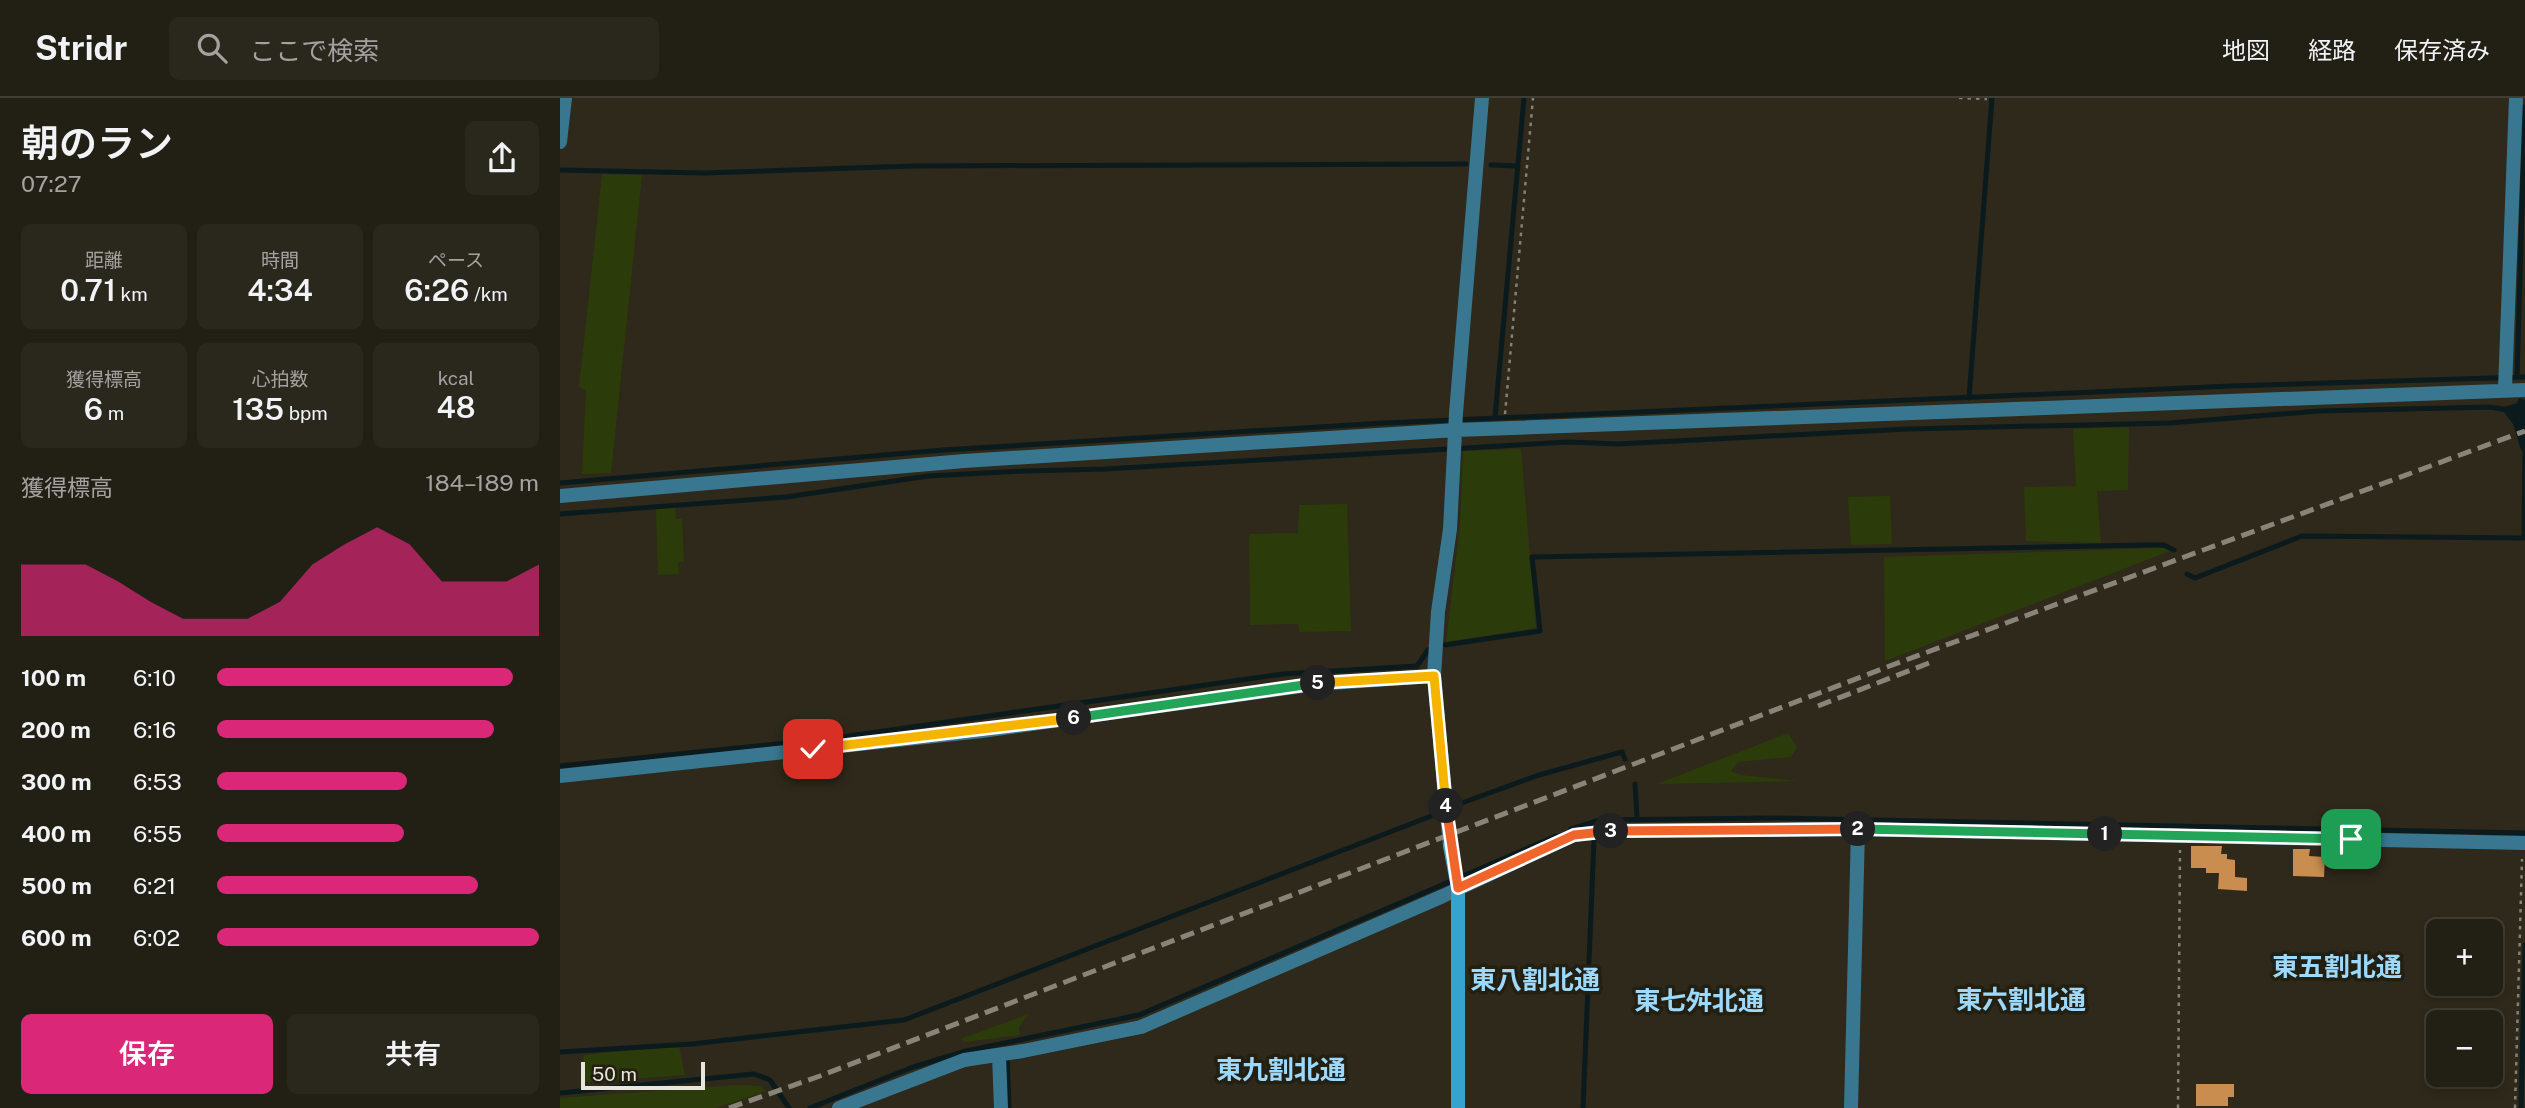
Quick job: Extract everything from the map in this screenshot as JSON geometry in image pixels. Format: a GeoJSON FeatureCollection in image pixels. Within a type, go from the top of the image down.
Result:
{"type":"FeatureCollection","features":[{"type":"Feature","properties":{"kind":"street"},"geometry":{"type":"LineString","coordinates":[[560,142],[565,98]]}},
{"type":"Feature","properties":{"kind":"street"},"geometry":{"type":"LineString","coordinates":[[1458,1108],[1457,881],[1450,841],[1434,676],[1482,98]]}},
{"type":"Feature","properties":{"kind":"street"},"geometry":{"type":"LineString","coordinates":[[2506,381],[2516,98]]}},
{"type":"Feature","properties":{"kind":"street"},"geometry":{"type":"LineString","coordinates":[[560,496],[964,461],[1456,432],[2506,381],[2525,390]]}},
{"type":"Feature","properties":{"kind":"street"},"geometry":{"type":"LineString","coordinates":[[560,776],[982,731],[1316,684],[1434,676]]}},
{"type":"Feature","properties":{"kind":"street"},"geometry":{"type":"LineString","coordinates":[[1851,1108],[1858,829]]}},
{"type":"Feature","properties":{"kind":"street"},"geometry":{"type":"LineString","coordinates":[[839,1108],[964,1060],[1141,1027],[1457,881],[1574,835],[1609,831],[1858,829],[2524,843]]}},
{"type":"Feature","properties":{"kind":"street"},"geometry":{"type":"LineString","coordinates":[[1001,1108],[1005,1054]]}},
{"type":"Feature","properties":{"kind":"path"},"geometry":{"type":"LineString","coordinates":[[1505,407],[1533,98]]}},
{"type":"Feature","properties":{"kind":"path"},"geometry":{"type":"LineString","coordinates":[[1959,98],[1987,99]]}},
{"type":"Feature","properties":{"kind":"path"},"geometry":{"type":"LineString","coordinates":[[2178,1108],[2181,836]]}},
{"type":"Feature","properties":{"kind":"path"},"geometry":{"type":"LineString","coordinates":[[2515,1108],[2524,843]]}},
{"type":"Feature","properties":{"kind":"green space"},"geometry":{"type":"Polygon","coordinates":[[[602,174],[642,175],[611,473],[582,474],[586,390],[579,387],[602,174]]]}},
{"type":"Feature","properties":{"kind":"green space"},"geometry":{"type":"Polygon","coordinates":[[[2129,427],[2128,490],[2097,491],[2101,543],[2026,541],[2024,487],[2076,486],[2073,429],[2129,427]]]}},
{"type":"Feature","properties":{"kind":"green space"},"geometry":{"type":"Polygon","coordinates":[[[1521,449],[1536,628],[1446,642],[1460,525],[1463,451],[1521,449]]]}},
{"type":"Feature","properties":{"kind":"green space"},"geometry":{"type":"Polygon","coordinates":[[[1890,496],[1892,544],[1851,545],[1848,497],[1890,496]]]}},
{"type":"Feature","properties":{"kind":"green space"},"geometry":{"type":"Polygon","coordinates":[[[1347,504],[1351,631],[1299,632],[1298,624],[1250,625],[1249,534],[1298,533],[1299,505],[1347,504]]]}},
{"type":"Feature","properties":{"kind":"green space"},"geometry":{"type":"Polygon","coordinates":[[[675,507],[676,519],[682,519],[684,562],[678,562],[679,574],[658,575],[656,509],[675,507]]]}},
{"type":"Feature","properties":{"kind":"green space"},"geometry":{"type":"Polygon","coordinates":[[[2163,548],[2170,551],[1885,661],[1884,557],[2163,548]]]}},
{"type":"Feature","properties":{"kind":"green space"},"geometry":{"type":"Polygon","coordinates":[[[1788,733],[1797,747],[1791,757],[1738,762],[1731,771],[1741,775],[1799,781],[1657,784],[1788,733]]]}},
{"type":"Feature","properties":{"kind":"green space"},"geometry":{"type":"Polygon","coordinates":[[[1029,1014],[1019,1027],[1020,1035],[965,1042],[960,1039],[1029,1014]]]}},
{"type":"Feature","properties":{"kind":"green space"},"geometry":{"type":"Polygon","coordinates":[[[679,1046],[685,1075],[585,1082],[583,1055],[679,1046]]]}},
{"type":"Feature","properties":{"kind":"green space"},"geometry":{"type":"Polygon","coordinates":[[[738,1085],[761,1086],[766,1091],[716,1108],[560,1108],[560,1098],[738,1085]]]}},
{"type":"Feature","properties":{"kind":"shaded area"},"geometry":{"type":"Polygon","coordinates":[[[2519,398],[2525,400],[2525,452],[2521,450],[2513,424],[2501,408],[2517,403],[2519,398]]]}},
{"type":"Feature","properties":{"kind":"building"},"geometry":{"type":"Polygon","coordinates":[[[2191,846],[2222,846],[2221,854],[2227,854],[2227,859],[2235,860],[2235,877],[2247,878],[2247,891],[2218,889],[2219,873],[2206,873],[2206,868],[2191,868],[2191,846]]]}},
{"type":"Feature","properties":{"kind":"building"},"geometry":{"type":"Polygon","coordinates":[[[2293,849],[2310,849],[2309,856],[2325,857],[2324,877],[2293,876],[2293,849]]]}},
{"type":"Feature","properties":{"kind":"building"},"geometry":{"type":"Polygon","coordinates":[[[2196,1084],[2234,1084],[2234,1097],[2228,1097],[2228,1106],[2196,1106],[2196,1084]]]}},
{"type":"Feature","properties":{"kind":"waterway"},"geometry":{"type":"LineString","coordinates":[[1495,417],[1524,98]]}},
{"type":"Feature","properties":{"kind":"waterway"},"geometry":{"type":"LineString","coordinates":[[1969,398],[1992,98]]}},
{"type":"Feature","properties":{"kind":"waterway"},"geometry":{"type":"LineString","coordinates":[[2517,376],[2525,107]]}},
{"type":"Feature","properties":{"kind":"waterway"},"geometry":{"type":"LineString","coordinates":[[560,170],[704,173],[914,166],[1466,164]]}},
{"type":"Feature","properties":{"kind":"waterway"},"geometry":{"type":"LineString","coordinates":[[1491,165],[1518,166]]}},
{"type":"Feature","properties":{"kind":"waterway"},"geometry":{"type":"LineString","coordinates":[[560,483],[943,450],[1384,423],[2231,386],[2525,377]]}},
{"type":"Feature","properties":{"kind":"waterway"},"geometry":{"type":"LineString","coordinates":[[560,514],[786,497],[928,476],[1105,469],[1568,442],[1618,444],[1908,429],[2170,423],[2319,411],[2490,407],[2508,410]]}},
{"type":"Feature","properties":{"kind":"waterway"},"geometry":{"type":"LineString","coordinates":[[2524,538],[2525,450]]}},
{"type":"Feature","properties":{"kind":"waterway"},"geometry":{"type":"LineString","coordinates":[[2187,574],[2195,578],[2302,536],[2525,538]]}},
{"type":"Feature","properties":{"kind":"waterway"},"geometry":{"type":"LineString","coordinates":[[1445,645],[1540,631],[1532,557],[2145,545],[2164,545],[2174,550]]}},
{"type":"Feature","properties":{"kind":"waterway"},"geometry":{"type":"LineString","coordinates":[[560,766],[835,738],[1283,674],[1417,666],[1428,650]]}},
{"type":"Feature","properties":{"kind":"waterway"},"geometry":{"type":"LineString","coordinates":[[1459,804],[1539,775],[1622,752],[1625,759]]}},
{"type":"Feature","properties":{"kind":"waterway"},"geometry":{"type":"LineString","coordinates":[[1635,784],[1637,819]]}},
{"type":"Feature","properties":{"kind":"waterway"},"geometry":{"type":"LineString","coordinates":[[560,1052],[692,1044],[904,1020],[1439,813]]}},
{"type":"Feature","properties":{"kind":"waterway"},"geometry":{"type":"LineString","coordinates":[[1571,829],[1600,820],[1775,818],[2525,833]]}},
{"type":"Feature","properties":{"kind":"waterway"},"geometry":{"type":"LineString","coordinates":[[810,1108],[913,1067],[966,1051],[1139,1015],[1556,836]]}},
{"type":"Feature","properties":{"kind":"waterway"},"geometry":{"type":"LineString","coordinates":[[1583,1108],[1594,840]]}},
{"type":"Feature","properties":{"kind":"waterway"},"geometry":{"type":"LineString","coordinates":[[2521,1108],[2525,945]]}},
{"type":"Feature","properties":{"kind":"waterway"},"geometry":{"type":"LineString","coordinates":[[1007,1055],[1009,1108]]}},
{"type":"Feature","properties":{"kind":"waterway"},"geometry":{"type":"LineString","coordinates":[[560,1093],[754,1074],[770,1080],[789,1108]]}},
{"type":"Feature","properties":{"kind":"railway"},"geometry":{"type":"LineString","coordinates":[[729,1108],[820,1076],[1887,667],[2525,431]]}},
{"type":"Feature","properties":{"kind":"railway"},"geometry":{"type":"LineString","coordinates":[[1818,706],[1929,663]]}},
{"type":"Feature","properties":{"kind":"district","name":"東五割北通"},"geometry":{"type":"Point","coordinates":[2337,967]}},
{"type":"Feature","properties":{"kind":"district","name":"東八割北通"},"geometry":{"type":"Point","coordinates":[1535,980]}},
{"type":"Feature","properties":{"kind":"district","name":"東六割北通"},"geometry":{"type":"Point","coordinates":[2021,1000]}},
{"type":"Feature","properties":{"kind":"district","name":"東七舛北通"},"geometry":{"type":"Point","coordinates":[1699,1001]}},
{"type":"Feature","properties":{"kind":"district","name":"東九割北通"},"geometry":{"type":"Point","coordinates":[1281,1070]}},
{"type":"Feature","properties":{"kind":"route"},"geometry":{"type":"LineString","coordinates":[[813,749],[982,731],[1316,684],[1434,676],[1450,846],[1458,888],[1574,835],[1609,831],[1858,829],[2351,839]]}}]}
